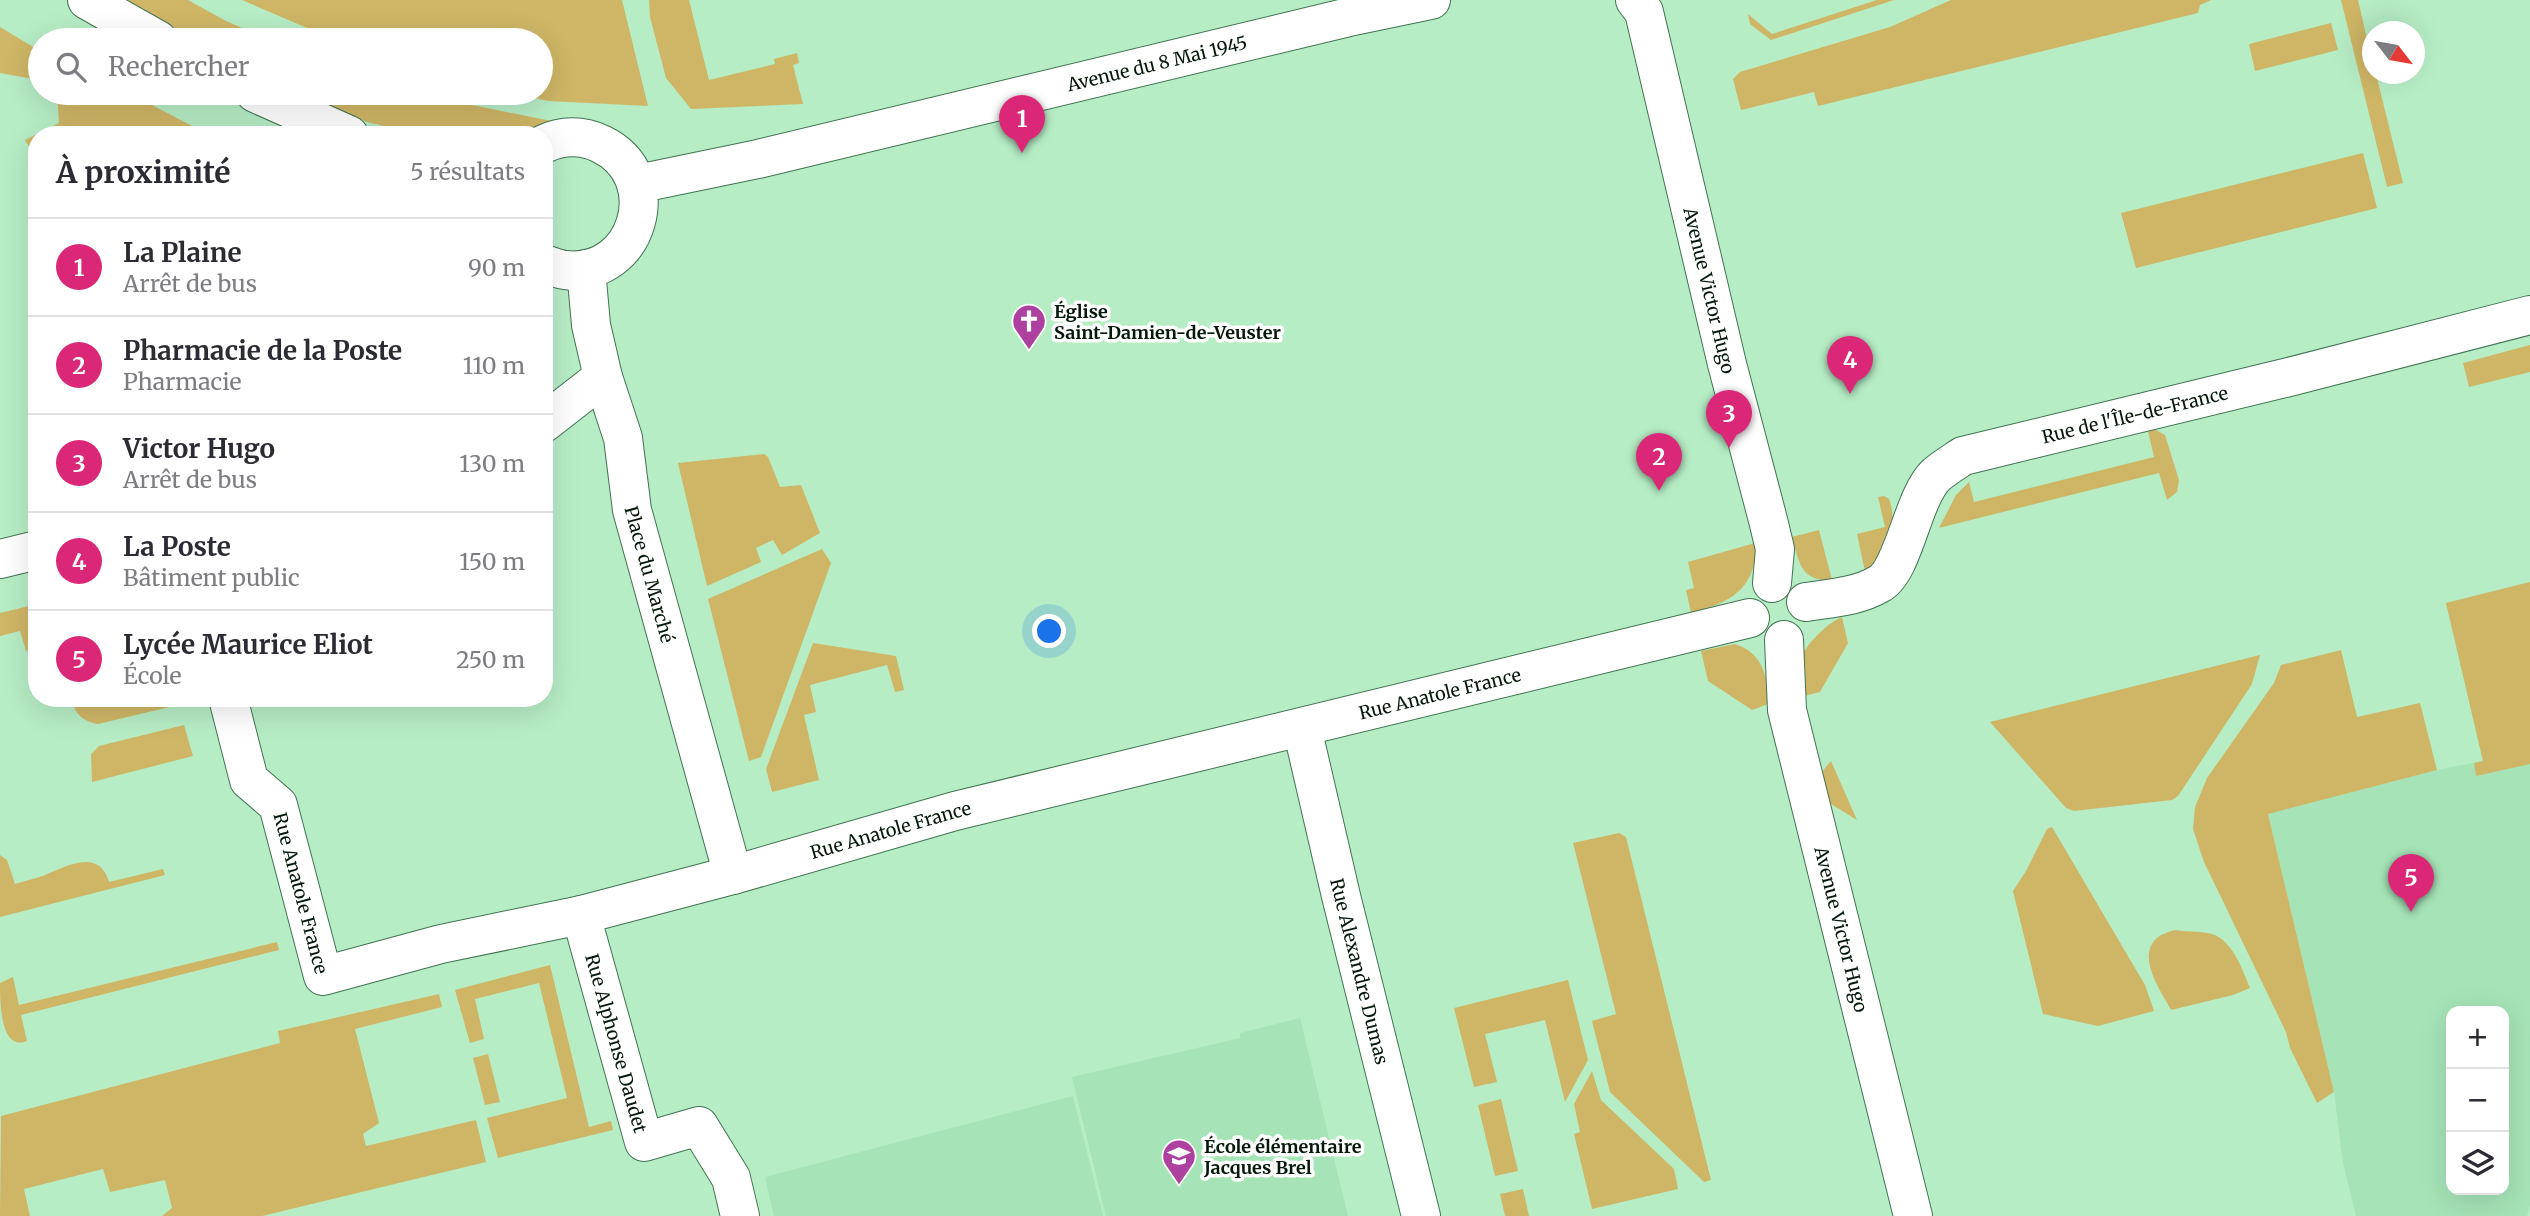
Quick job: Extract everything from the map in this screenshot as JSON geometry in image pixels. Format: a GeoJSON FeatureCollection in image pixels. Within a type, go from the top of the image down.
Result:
{"type":"FeatureCollection","features":[{"type":"Feature","properties":{"kind":"street"},"geometry":{"type":"LineString","coordinates":[[87,0],[137,28]]}},
{"type":"Feature","properties":{"kind":"street","name":"Avenue du 8 Mai 1945"},"geometry":{"type":"LineString","coordinates":[[637,184],[785,152],[1347,9],[1432,0]]}},
{"type":"Feature","properties":{"kind":"street","name":"Avenue Victor Hugo"},"geometry":{"type":"LineString","coordinates":[[1635,0],[1644,12],[1727,364],[1768,520],[1774,549],[1772,583]]}},
{"type":"Feature","properties":{"kind":"street"},"geometry":{"type":"LineString","coordinates":[[282,105],[329,126]]}},
{"type":"Feature","properties":{"kind":"street"},"geometry":{"type":"LineString","coordinates":[[553,141],[569,137],[592,139],[611,149],[627,164],[637,184],[639,206],[635,228],[624,247],[607,261],[586,269],[564,270],[553,267]]}},
{"type":"Feature","properties":{"kind":"street","name":"Place du Marché"},"geometry":{"type":"LineString","coordinates":[[586,269],[590,315],[603,377],[623,438],[632,510],[733,875]]}},
{"type":"Feature","properties":{"kind":"street","name":"Rue de l'Île-de-France"},"geometry":{"type":"LineString","coordinates":[[1806,602],[1860,593],[1882,583],[1895,564],[1913,517],[1935,476],[1963,456],[2530,315]]}},
{"type":"Feature","properties":{"kind":"street"},"geometry":{"type":"LineString","coordinates":[[553,416],[603,377]]}},
{"type":"Feature","properties":{"kind":"street"},"geometry":{"type":"LineString","coordinates":[[0,559],[28,552]]}},
{"type":"Feature","properties":{"kind":"street"},"geometry":{"type":"LineString","coordinates":[[1780,582],[1796,588],[1806,602],[1806,622],[1794,636],[1784,640],[1775,640],[1759,634],[1750,618],[1749,609],[1756,593],[1763,586],[1772,583],[1780,582]]}},
{"type":"Feature","properties":{"kind":"street","name":"Rue Anatole France"},"geometry":{"type":"LineString","coordinates":[[230,707],[249,780],[278,805],[323,976],[441,944],[580,915],[733,875],[955,811],[1750,618]]}},
{"type":"Feature","properties":{"kind":"street","name":"Avenue Victor Hugo"},"geometry":{"type":"LineString","coordinates":[[1784,640],[1787,710],[1913,1216]]}},
{"type":"Feature","properties":{"kind":"street","name":"Rue Alexandre Dumas"},"geometry":{"type":"LineString","coordinates":[[1302,728],[1421,1216]]}},
{"type":"Feature","properties":{"kind":"street","name":"Rue Alphonse Daudet"},"geometry":{"type":"LineString","coordinates":[[580,915],[645,1142],[699,1126],[731,1178],[740,1216]]}},
{"type":"Feature","properties":{"kind":"shaded area"},"geometry":{"type":"Polygon","coordinates":[[[127,0],[188,0],[242,28],[175,28],[127,0]]]}},
{"type":"Feature","properties":{"kind":"shaded area"},"geometry":{"type":"Polygon","coordinates":[[[242,0],[622,0],[648,106],[553,101],[553,28],[307,28],[242,0]]]}},
{"type":"Feature","properties":{"kind":"shaded area"},"geometry":{"type":"Polygon","coordinates":[[[649,0],[689,0],[709,80],[775,64],[774,59],[797,53],[799,63],[793,65],[803,104],[691,109],[666,78],[650,17],[649,0]]]}},
{"type":"Feature","properties":{"kind":"shaded area"},"geometry":{"type":"Polygon","coordinates":[[[1877,0],[1894,0],[1771,40],[1750,24],[1748,14],[1772,34],[1877,0]]]}},
{"type":"Feature","properties":{"kind":"shaded area"},"geometry":{"type":"Polygon","coordinates":[[[1951,0],[2211,0],[2200,5],[2198,13],[1818,106],[1814,92],[1741,110],[1733,79],[1740,72],[1890,27],[1951,0]]]}},
{"type":"Feature","properties":{"kind":"shaded area"},"geometry":{"type":"Polygon","coordinates":[[[2341,0],[2358,0],[2363,21],[2362,84],[2378,84],[2403,183],[2387,187],[2341,0]]]}},
{"type":"Feature","properties":{"kind":"shaded area"},"geometry":{"type":"Polygon","coordinates":[[[2331,23],[2338,50],[2255,71],[2249,44],[2331,23]]]}},
{"type":"Feature","properties":{"kind":"shaded area"},"geometry":{"type":"Polygon","coordinates":[[[0,27],[28,44],[28,78],[0,73],[0,27]]]}},
{"type":"Feature","properties":{"kind":"shaded area"},"geometry":{"type":"Polygon","coordinates":[[[58,105],[152,105],[192,126],[53,126],[59,123],[58,105]]]}},
{"type":"Feature","properties":{"kind":"shaded area"},"geometry":{"type":"Polygon","coordinates":[[[327,105],[472,105],[566,124],[553,128],[384,126],[327,105]]]}},
{"type":"Feature","properties":{"kind":"shaded area"},"geometry":{"type":"Polygon","coordinates":[[[2363,153],[2377,208],[2136,268],[2121,213],[2363,153]]]}},
{"type":"Feature","properties":{"kind":"shaded area"},"geometry":{"type":"Polygon","coordinates":[[[2530,345],[2530,372],[2469,387],[2463,363],[2530,345]]]}},
{"type":"Feature","properties":{"kind":"shaded area"},"geometry":{"type":"Polygon","coordinates":[[[2154,429],[2165,435],[2179,480],[2177,492],[2167,500],[2159,473],[1939,528],[1956,495],[1969,482],[1974,502],[2154,457],[2148,431],[2154,429]]]}},
{"type":"Feature","properties":{"kind":"shaded area"},"geometry":{"type":"Polygon","coordinates":[[[764,454],[768,457],[780,487],[801,485],[820,533],[782,555],[773,540],[756,548],[761,562],[707,586],[678,463],[764,454]]]}},
{"type":"Feature","properties":{"kind":"shaded area"},"geometry":{"type":"Polygon","coordinates":[[[1878,497],[1889,499],[1892,508],[1891,529],[1879,558],[1865,572],[1857,534],[1885,527],[1878,497]]]}},
{"type":"Feature","properties":{"kind":"shaded area"},"geometry":{"type":"Polygon","coordinates":[[[1819,530],[1832,580],[1821,580],[1807,574],[1799,562],[1792,537],[1819,530]]]}},
{"type":"Feature","properties":{"kind":"shaded area"},"geometry":{"type":"Polygon","coordinates":[[[1755,543],[1752,572],[1739,591],[1718,604],[1691,613],[1686,590],[1694,588],[1688,562],[1755,543]]]}},
{"type":"Feature","properties":{"kind":"shaded area"},"geometry":{"type":"Polygon","coordinates":[[[822,549],[831,563],[761,757],[749,761],[708,599],[822,549]]]}},
{"type":"Feature","properties":{"kind":"shaded area"},"geometry":{"type":"Polygon","coordinates":[[[2530,582],[2530,1205],[2527,1216],[2356,1216],[2343,1163],[2334,1092],[2268,813],[2483,761],[2446,603],[2530,582]]]}},
{"type":"Feature","properties":{"kind":"shaded area"},"geometry":{"type":"Polygon","coordinates":[[[2530,582],[2530,764],[2476,776],[2474,763],[2483,761],[2446,603],[2530,582]]]}},
{"type":"Feature","properties":{"kind":"shaded area"},"geometry":{"type":"Polygon","coordinates":[[[28,606],[28,650],[20,631],[0,636],[0,613],[28,606]]]}},
{"type":"Feature","properties":{"kind":"shaded area"},"geometry":{"type":"Polygon","coordinates":[[[1842,617],[1848,643],[1820,692],[1800,697],[1798,666],[1802,656],[1817,636],[1842,617]]]}},
{"type":"Feature","properties":{"kind":"shaded area"},"geometry":{"type":"Polygon","coordinates":[[[813,643],[896,656],[904,690],[895,692],[887,665],[810,685],[816,712],[804,715],[819,780],[772,792],[766,769],[813,643]]]}},
{"type":"Feature","properties":{"kind":"shaded area"},"geometry":{"type":"Polygon","coordinates":[[[1735,644],[1745,648],[1758,660],[1765,675],[1771,703],[1752,710],[1708,681],[1701,651],[1735,644]]]}},
{"type":"Feature","properties":{"kind":"shaded area"},"geometry":{"type":"Polygon","coordinates":[[[2341,650],[2357,717],[2420,703],[2437,770],[2268,814],[2334,1092],[2317,1103],[2204,862],[2193,829],[2195,807],[2207,778],[2274,683],[2281,665],[2341,650]]]}},
{"type":"Feature","properties":{"kind":"shaded area"},"geometry":{"type":"Polygon","coordinates":[[[2260,655],[2252,684],[2178,796],[2172,800],[2074,811],[2066,808],[1990,722],[2260,655]]]}},
{"type":"Feature","properties":{"kind":"shaded area"},"geometry":{"type":"Polygon","coordinates":[[[170,707],[98,724],[80,716],[75,708],[170,707]]]}},
{"type":"Feature","properties":{"kind":"shaded area"},"geometry":{"type":"Polygon","coordinates":[[[184,725],[193,756],[92,782],[91,754],[99,746],[184,725]]]}},
{"type":"Feature","properties":{"kind":"shaded area"},"geometry":{"type":"Polygon","coordinates":[[[1831,761],[1857,820],[1826,801],[1820,774],[1831,761]]]}},
{"type":"Feature","properties":{"kind":"shaded area"},"geometry":{"type":"Polygon","coordinates":[[[2052,827],[2145,985],[2154,1011],[2098,1026],[2043,1014],[2013,891],[2047,829],[2052,827]]]}},
{"type":"Feature","properties":{"kind":"shaded area"},"geometry":{"type":"Polygon","coordinates":[[[1619,833],[1626,837],[1711,1180],[1704,1182],[1610,1092],[1592,1021],[1616,1014],[1573,843],[1619,833]]]}},
{"type":"Feature","properties":{"kind":"shaded area"},"geometry":{"type":"Polygon","coordinates":[[[0,855],[7,860],[15,884],[81,862],[98,865],[109,882],[163,869],[165,875],[0,917],[0,855]]]}},
{"type":"Feature","properties":{"kind":"shaded area"},"geometry":{"type":"Polygon","coordinates":[[[2174,930],[2208,933],[2224,941],[2240,963],[2250,988],[2233,995],[2171,1010],[2152,974],[2149,954],[2158,937],[2174,930]]]}},
{"type":"Feature","properties":{"kind":"shaded area"},"geometry":{"type":"Polygon","coordinates":[[[277,942],[279,950],[21,1015],[27,1041],[18,1042],[11,1039],[3,1023],[0,983],[13,977],[19,1005],[277,942]]]}},
{"type":"Feature","properties":{"kind":"shaded area"},"geometry":{"type":"Polygon","coordinates":[[[550,965],[589,1127],[611,1121],[613,1130],[498,1158],[487,1118],[567,1098],[539,983],[475,999],[484,1039],[470,1043],[455,990],[550,965]]]}},
{"type":"Feature","properties":{"kind":"shaded area"},"geometry":{"type":"Polygon","coordinates":[[[1568,980],[1588,1060],[1565,1102],[1545,1020],[1485,1034],[1497,1082],[1474,1087],[1454,1008],[1568,980]]]}},
{"type":"Feature","properties":{"kind":"shaded area"},"geometry":{"type":"Polygon","coordinates":[[[439,994],[442,1007],[355,1029],[379,1123],[363,1134],[366,1146],[476,1120],[486,1162],[262,1216],[162,1216],[172,1208],[165,1180],[110,1192],[103,1169],[24,1189],[30,1216],[0,1216],[1,1116],[280,1043],[278,1031],[439,994]]]}},
{"type":"Feature","properties":{"kind":"shaded area"},"geometry":{"type":"Polygon","coordinates":[[[1300,1018],[1348,1216],[1106,1216],[1072,1077],[1240,1038],[1240,1033],[1300,1018]]]}},
{"type":"Feature","properties":{"kind":"shaded area"},"geometry":{"type":"Polygon","coordinates":[[[488,1054],[500,1102],[485,1105],[473,1058],[488,1054]]]}},
{"type":"Feature","properties":{"kind":"shaded area"},"geometry":{"type":"Polygon","coordinates":[[[1592,1071],[1601,1100],[1674,1169],[1678,1189],[1592,1209],[1574,1134],[1580,1132],[1574,1104],[1592,1071]]]}},
{"type":"Feature","properties":{"kind":"shaded area"},"geometry":{"type":"Polygon","coordinates":[[[1073,1096],[1103,1216],[774,1216],[765,1177],[1073,1096]]]}},
{"type":"Feature","properties":{"kind":"shaded area"},"geometry":{"type":"Polygon","coordinates":[[[1501,1099],[1518,1171],[1495,1176],[1478,1105],[1501,1099]]]}},
{"type":"Feature","properties":{"kind":"shaded area"},"geometry":{"type":"Polygon","coordinates":[[[1523,1189],[1529,1216],[1505,1216],[1500,1194],[1523,1189]]]}},
{"type":"Feature","properties":{"kind":"place","name":"La Plaine"},"geometry":{"type":"Point","coordinates":[1022,153]}},
{"type":"Feature","properties":{"kind":"place","name":"Église Saint-Damien-de-Veuster"},"geometry":{"type":"Point","coordinates":[1029,351]}},
{"type":"Feature","properties":{"kind":"place","name":"La Poste"},"geometry":{"type":"Point","coordinates":[1850,394]}},
{"type":"Feature","properties":{"kind":"place","name":"Victor Hugo"},"geometry":{"type":"Point","coordinates":[1729,448]}},
{"type":"Feature","properties":{"kind":"place","name":"Pharmacie de la Poste"},"geometry":{"type":"Point","coordinates":[1659,491]}},
{"type":"Feature","properties":{"kind":"place","name":"Lycée Maurice Eliot"},"geometry":{"type":"Point","coordinates":[2411,912]}},
{"type":"Feature","properties":{"kind":"place","name":"École élémentaire Jacques Brel"},"geometry":{"type":"Point","coordinates":[1179,1186]}}]}
